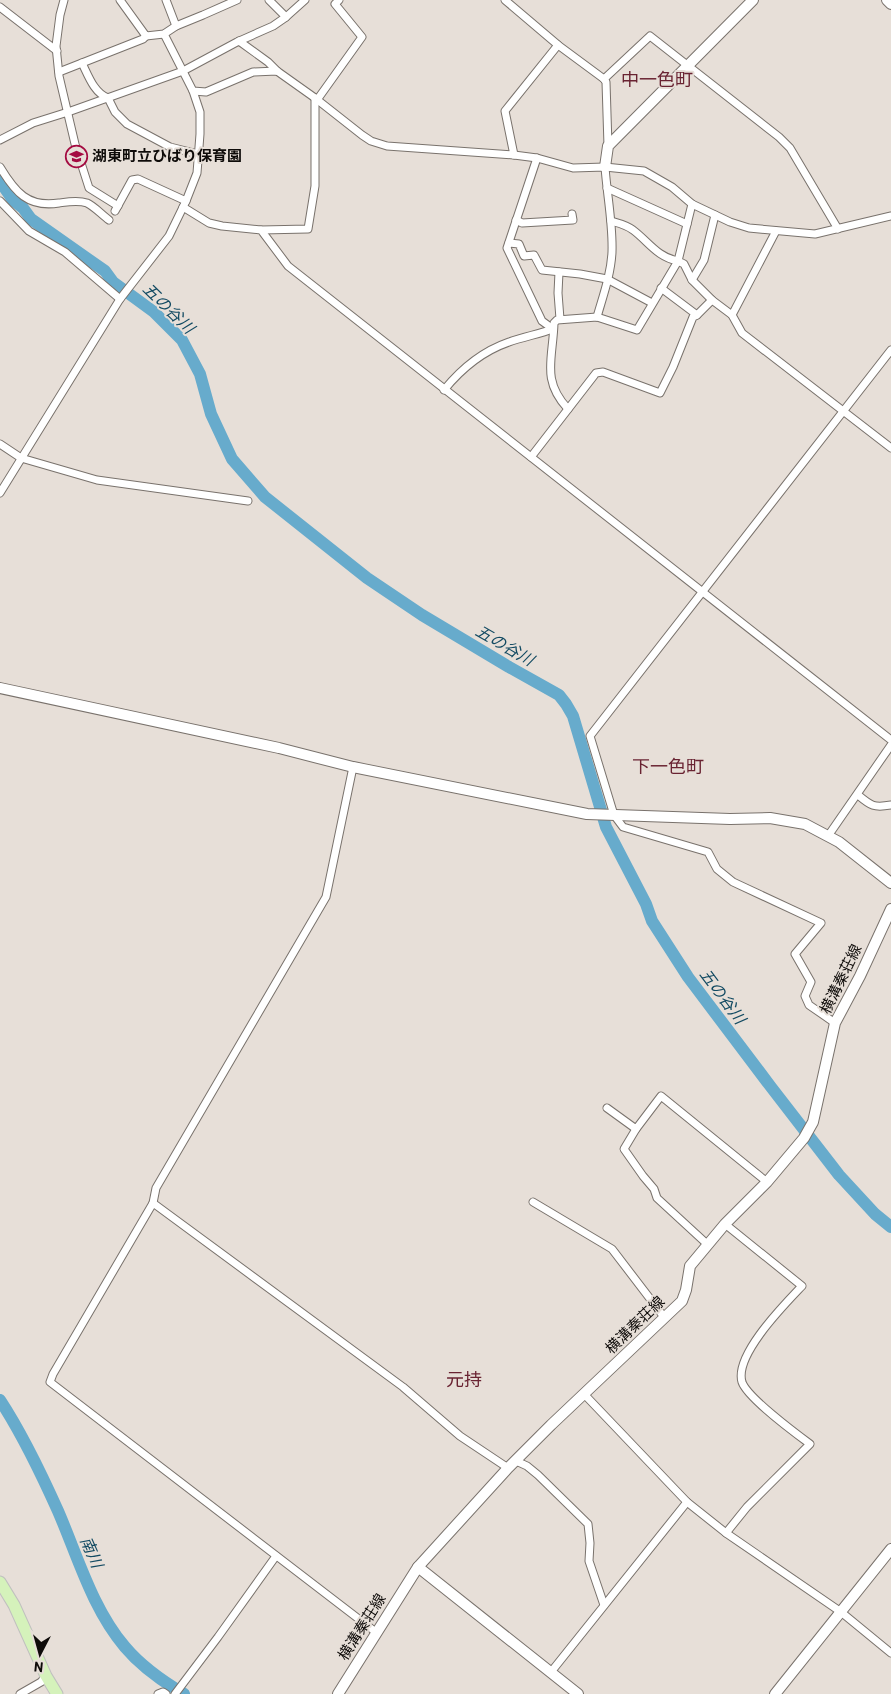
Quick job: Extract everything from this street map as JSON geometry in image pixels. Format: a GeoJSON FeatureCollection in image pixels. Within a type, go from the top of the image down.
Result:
{"type":"FeatureCollection","features":[{"type":"Feature","properties":{"kind":"main road"},"geometry":{"type":"LineString","coordinates":[[0,1582],[14,1605],[46,1676],[57,1694]]}},
{"type":"Feature","properties":{"kind":"street"},"geometry":{"type":"LineString","coordinates":[[64,0],[60,15],[57,51],[59,72],[74,144],[89,188],[116,209],[132,180],[138,179],[184,204],[209,222],[222,226],[261,230],[308,229],[316,186],[316,99],[362,37],[336,1]]}},
{"type":"Feature","properties":{"kind":"street"},"geometry":{"type":"LineString","coordinates":[[120,0],[146,36]]}},
{"type":"Feature","properties":{"kind":"street"},"geometry":{"type":"LineString","coordinates":[[166,0],[176,26]]}},
{"type":"Feature","properties":{"kind":"street"},"geometry":{"type":"LineString","coordinates":[[59,72],[143,39],[146,36],[164,34],[176,26],[238,0]]}},
{"type":"Feature","properties":{"kind":"street"},"geometry":{"type":"LineString","coordinates":[[269,0],[286,17]]}},
{"type":"Feature","properties":{"kind":"street"},"geometry":{"type":"LineString","coordinates":[[0,140],[33,123],[183,71],[239,41],[273,26],[305,0]]}},
{"type":"Feature","properties":{"kind":"street"},"geometry":{"type":"LineString","coordinates":[[506,0],[558,45],[606,82],[608,146],[605,167],[611,221],[612,254],[598,317]]}},
{"type":"Feature","properties":{"kind":"street"},"geometry":{"type":"LineString","coordinates":[[608,146],[753,0]]}},
{"type":"Feature","properties":{"kind":"street"},"geometry":{"type":"LineString","coordinates":[[887,0],[891,4]]}},
{"type":"Feature","properties":{"kind":"street"},"geometry":{"type":"LineString","coordinates":[[0,7],[57,51]]}},
{"type":"Feature","properties":{"kind":"street"},"geometry":{"type":"LineString","coordinates":[[0,493],[120,299],[169,236],[197,172],[200,112],[193,91],[164,34]]}},
{"type":"Feature","properties":{"kind":"street"},"geometry":{"type":"LineString","coordinates":[[604,79],[650,36],[780,137],[790,148],[838,229]]}},
{"type":"Feature","properties":{"kind":"street"},"geometry":{"type":"LineString","coordinates":[[239,41],[362,135],[387,146],[514,155],[536,158],[573,168],[605,167],[644,171],[672,187],[692,204],[730,222],[749,228],[815,234],[891,216]]}},
{"type":"Feature","properties":{"kind":"street"},"geometry":{"type":"LineString","coordinates":[[514,155],[504,111],[558,45]]}},
{"type":"Feature","properties":{"kind":"street"},"geometry":{"type":"LineString","coordinates":[[82,63],[91,82],[102,96],[108,98],[114,112],[127,124],[170,147],[198,154]]}},
{"type":"Feature","properties":{"kind":"street"},"geometry":{"type":"LineString","coordinates":[[193,91],[206,92],[253,72],[277,71]]}},
{"type":"Feature","properties":{"kind":"street"},"geometry":{"type":"LineString","coordinates":[[536,158],[507,248],[542,321],[554,329]]}},
{"type":"Feature","properties":{"kind":"street"},"geometry":{"type":"LineString","coordinates":[[0,167],[6,178],[23,197],[34,203],[54,204],[72,201],[87,203],[109,220]]}},
{"type":"Feature","properties":{"kind":"street"},"geometry":{"type":"LineString","coordinates":[[607,188],[687,224]]}},
{"type":"Feature","properties":{"kind":"street"},"geometry":{"type":"LineString","coordinates":[[0,201],[29,231],[65,252],[120,299]]}},
{"type":"Feature","properties":{"kind":"street"},"geometry":{"type":"LineString","coordinates":[[568,409],[558,399],[550,380],[554,323],[560,319],[598,317],[637,330],[678,261],[692,204]]}},
{"type":"Feature","properties":{"kind":"street"},"geometry":{"type":"LineString","coordinates":[[516,220],[522,223],[573,220],[572,214]]}},
{"type":"Feature","properties":{"kind":"street"},"geometry":{"type":"LineString","coordinates":[[692,280],[704,260],[715,215]]}},
{"type":"Feature","properties":{"kind":"street"},"geometry":{"type":"LineString","coordinates":[[611,221],[631,228],[654,250],[668,259],[684,264],[692,280],[712,300],[732,314],[742,333],[891,448]]}},
{"type":"Feature","properties":{"kind":"street"},"geometry":{"type":"LineString","coordinates":[[261,230],[288,266],[891,740]]}},
{"type":"Feature","properties":{"kind":"street"},"geometry":{"type":"LineString","coordinates":[[732,314],[776,231]]}},
{"type":"Feature","properties":{"kind":"street"},"geometry":{"type":"LineString","coordinates":[[509,243],[519,244],[524,256],[534,255],[542,270],[607,279],[652,303]]}},
{"type":"Feature","properties":{"kind":"street"},"geometry":{"type":"LineString","coordinates":[[559,272],[560,319]]}},
{"type":"Feature","properties":{"kind":"street"},"geometry":{"type":"LineString","coordinates":[[661,288],[697,315]]}},
{"type":"Feature","properties":{"kind":"street"},"geometry":{"type":"LineString","coordinates":[[531,457],[596,373],[603,372],[660,393],[673,367],[693,317],[712,300]]}},
{"type":"Feature","properties":{"kind":"street"},"geometry":{"type":"LineString","coordinates":[[444,390],[455,377],[480,355],[508,342],[554,329]]}},
{"type":"Feature","properties":{"kind":"street"},"geometry":{"type":"LineString","coordinates":[[835,1023],[809,1004],[806,996],[812,982],[795,954],[821,923],[733,882],[717,869],[708,852],[622,827],[614,815],[590,736],[891,350]]}},
{"type":"Feature","properties":{"kind":"street"},"geometry":{"type":"LineString","coordinates":[[0,444],[21,458],[97,480],[248,502]]}},
{"type":"Feature","properties":{"kind":"street"},"geometry":{"type":"LineString","coordinates":[[0,688],[279,748],[353,767],[586,814],[730,819],[770,818],[804,824],[839,842],[891,883]]}},
{"type":"Feature","properties":{"kind":"street"},"geometry":{"type":"LineString","coordinates":[[828,836],[891,746]]}},
{"type":"Feature","properties":{"kind":"street"},"geometry":{"type":"LineString","coordinates":[[353,767],[326,897],[161,1179],[156,1188],[153,1202],[50,1382],[377,1633]]}},
{"type":"Feature","properties":{"kind":"street"},"geometry":{"type":"LineString","coordinates":[[858,795],[868,804],[876,807],[891,805]]}},
{"type":"Feature","properties":{"kind":"street","name":"横溝秦荘線"},"geometry":{"type":"LineString","coordinates":[[338,1694],[418,1567],[512,1464],[682,1301],[690,1266],[707,1244],[766,1182],[804,1138],[813,1122],[835,1023],[860,976],[891,910]]}},
{"type":"Feature","properties":{"kind":"street"},"geometry":{"type":"LineString","coordinates":[[707,1244],[657,1198],[654,1189],[624,1148],[661,1096],[766,1182]]}},
{"type":"Feature","properties":{"kind":"street"},"geometry":{"type":"LineString","coordinates":[[608,1108],[636,1129]]}},
{"type":"Feature","properties":{"kind":"street"},"geometry":{"type":"LineString","coordinates":[[153,1202],[403,1387],[460,1436],[512,1464],[527,1466],[538,1475],[588,1524],[589,1561],[604,1605]]}},
{"type":"Feature","properties":{"kind":"street"},"geometry":{"type":"LineString","coordinates":[[533,1202],[612,1249],[664,1317]]}},
{"type":"Feature","properties":{"kind":"street"},"geometry":{"type":"LineString","coordinates":[[726,1224],[802,1286],[778,1311],[747,1353],[741,1380],[744,1387],[754,1398],[810,1444],[747,1507],[726,1533]]}},
{"type":"Feature","properties":{"kind":"street"},"geometry":{"type":"LineString","coordinates":[[584,1394],[687,1502],[726,1533],[841,1612],[891,1653]]}},
{"type":"Feature","properties":{"kind":"street"},"geometry":{"type":"LineString","coordinates":[[551,1672],[687,1502]]}},
{"type":"Feature","properties":{"kind":"street"},"geometry":{"type":"LineString","coordinates":[[775,1694],[891,1549]]}},
{"type":"Feature","properties":{"kind":"street"},"geometry":{"type":"LineString","coordinates":[[176,1694],[276,1556]]}},
{"type":"Feature","properties":{"kind":"street"},"geometry":{"type":"LineString","coordinates":[[418,1567],[578,1694]]}},
{"type":"Feature","properties":{"kind":"street"},"geometry":{"type":"LineString","coordinates":[[20,1694],[41,1682],[46,1676]]}},
{"type":"Feature","properties":{"kind":"street"},"geometry":{"type":"LineString","coordinates":[[158,1694],[163,1692],[166,1694]]}},
{"type":"Feature","properties":{"kind":"waterway","name":"五の谷川"},"geometry":{"type":"LineString","coordinates":[[0,181],[13,200],[23,208],[31,219],[105,271],[113,282],[154,312],[182,340],[200,374],[211,414],[232,459],[265,497],[367,578],[422,615],[559,695],[573,716],[606,827],[646,904],[652,921],[688,977],[839,1175],[875,1214],[891,1227]]}},
{"type":"Feature","properties":{"kind":"waterway","name":"南川"},"geometry":{"type":"LineString","coordinates":[[0,1400],[38,1468],[87,1582],[113,1632],[131,1654],[145,1667],[184,1694]]}},
{"type":"Feature","properties":{"kind":"place","name":"湖東町立ひばり保育園"},"geometry":{"type":"Point","coordinates":[76,156]}},
{"type":"Feature","properties":{"kind":"district","name":"中一色町"},"geometry":{"type":"Point","coordinates":[657,80]}},
{"type":"Feature","properties":{"kind":"district","name":"下一色町"},"geometry":{"type":"Point","coordinates":[668,767]}},
{"type":"Feature","properties":{"kind":"district","name":"元持"},"geometry":{"type":"Point","coordinates":[464,1380]}}]}
